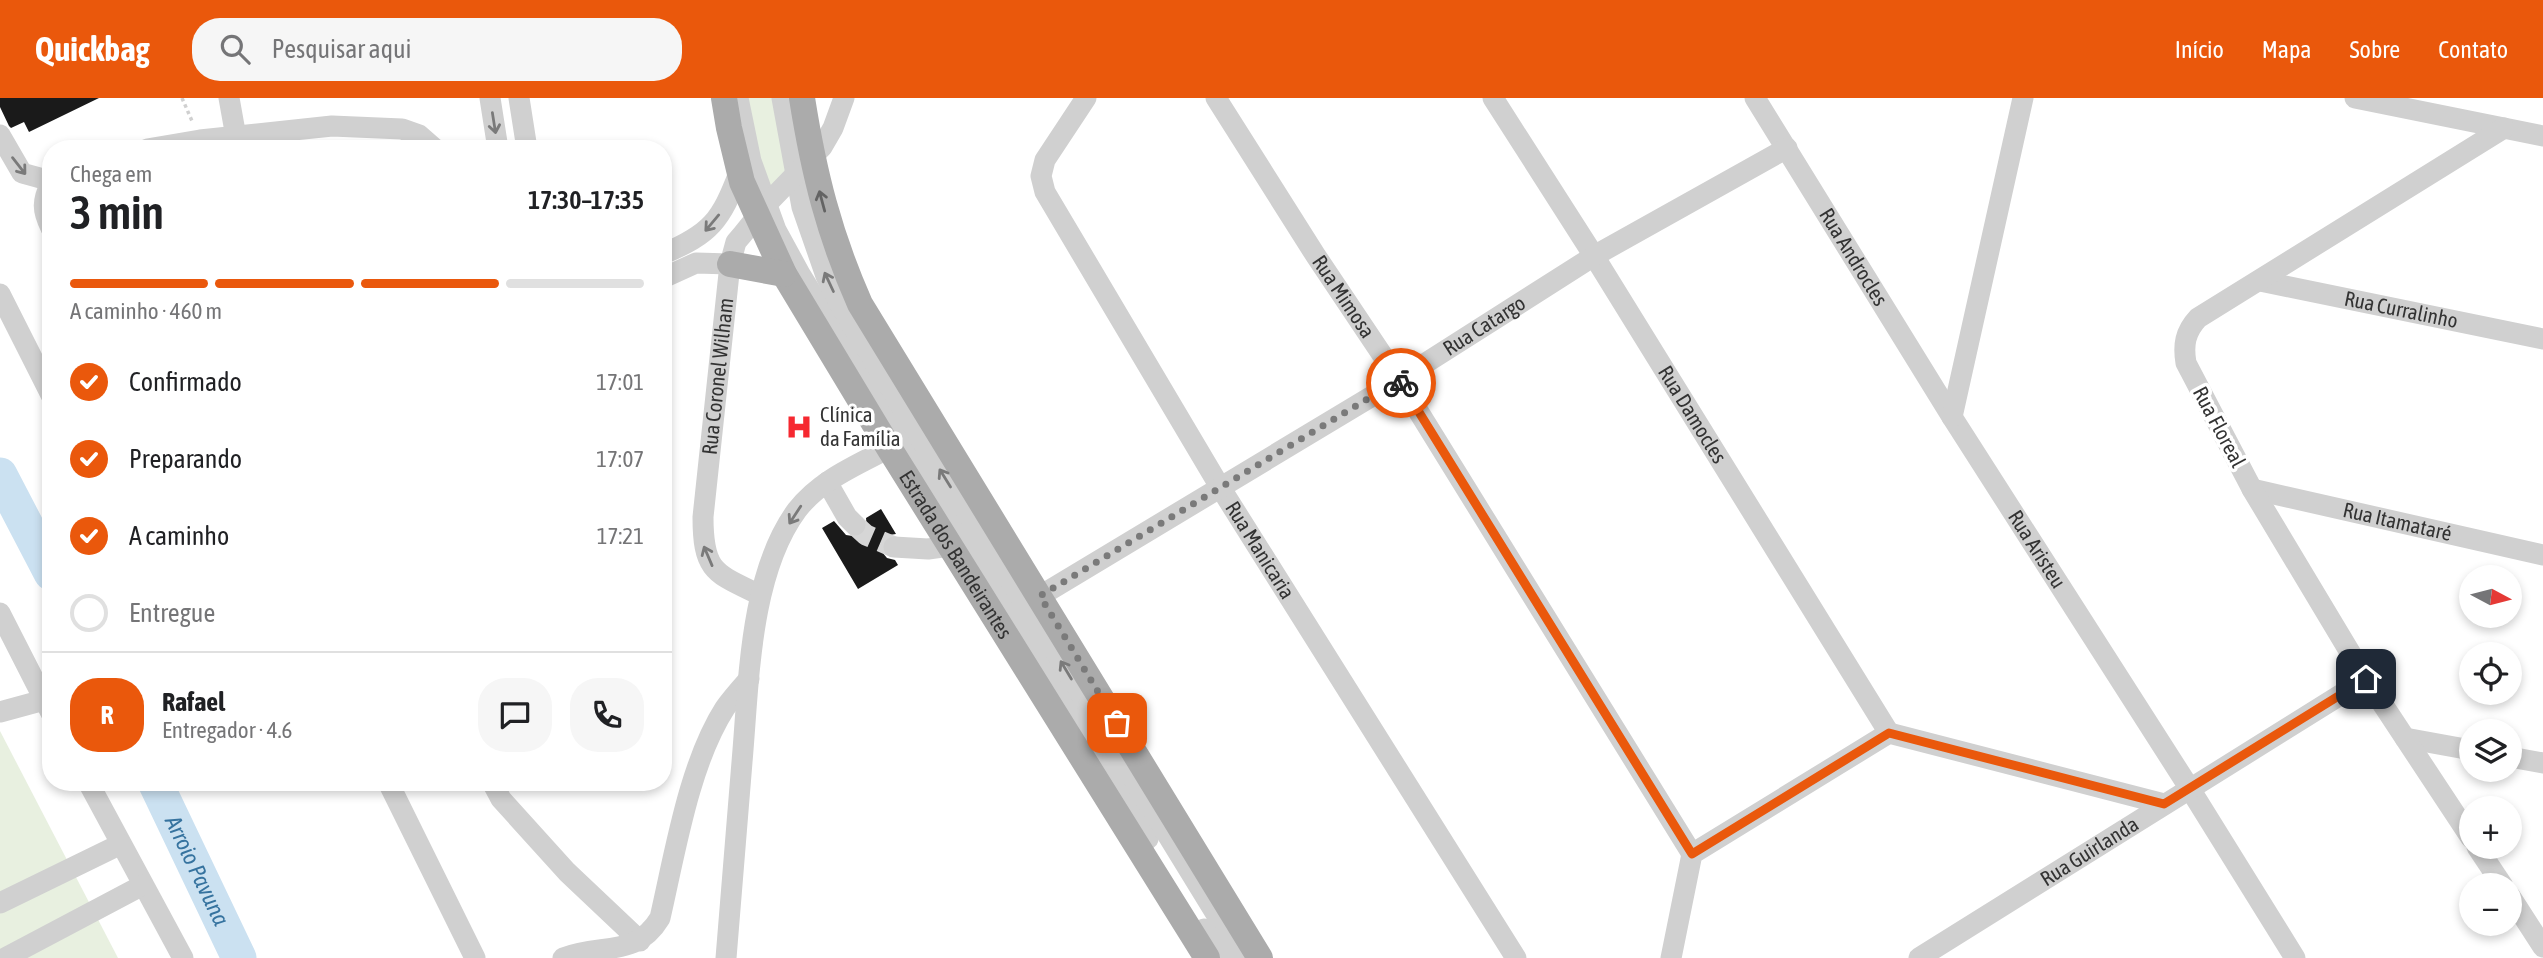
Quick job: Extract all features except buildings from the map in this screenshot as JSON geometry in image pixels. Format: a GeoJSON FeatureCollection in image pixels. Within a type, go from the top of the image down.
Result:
{"type":"FeatureCollection","features":[{"type":"Feature","properties":{"kind":"main road","name":"Estrada dos Bandeirantes"},"geometry":{"type":"LineString","coordinates":[[724,98],[739,173],[762,210],[784,274],[889,448],[1207,958]]}},
{"type":"Feature","properties":{"kind":"main road"},"geometry":{"type":"LineString","coordinates":[[802,98],[803,166],[860,304],[1260,958]]}},
{"type":"Feature","properties":{"kind":"main road"},"geometry":{"type":"LineString","coordinates":[[730,264],[784,274]]}},
{"type":"Feature","properties":{"kind":"street"},"geometry":{"type":"LineString","coordinates":[[229,98],[236,137]]}},
{"type":"Feature","properties":{"kind":"street"},"geometry":{"type":"LineString","coordinates":[[490,98],[497,140]]}},
{"type":"Feature","properties":{"kind":"street"},"geometry":{"type":"LineString","coordinates":[[519,98],[526,140]]}},
{"type":"Feature","properties":{"kind":"street"},"geometry":{"type":"LineString","coordinates":[[738,98],[762,210],[821,311],[1222,958]]}},
{"type":"Feature","properties":{"kind":"street"},"geometry":{"type":"LineString","coordinates":[[782,98],[803,166],[806,220],[826,276],[840,305],[1243,958]]}},
{"type":"Feature","properties":{"kind":"street","name":"Rua Coronel Wilham"},"geometry":{"type":"LineString","coordinates":[[760,595],[713,569],[707,560],[703,544],[703,517],[730,264],[737,242],[762,210],[828,138],[844,98]]}},
{"type":"Feature","properties":{"kind":"street","name":"Rua Manicaria"},"geometry":{"type":"LineString","coordinates":[[1086,98],[1045,160],[1041,176],[1045,192],[1220,487],[1516,958]]}},
{"type":"Feature","properties":{"kind":"street","name":"Rua Mimosa"},"geometry":{"type":"LineString","coordinates":[[1216,98],[1316,256],[1399,380],[1692,854]]}},
{"type":"Feature","properties":{"kind":"street","name":"Rua Damocles"},"geometry":{"type":"LineString","coordinates":[[1493,98],[1889,733]]}},
{"type":"Feature","properties":{"kind":"street","name":"Rua Androcles"},"geometry":{"type":"LineString","coordinates":[[1755,98],[1952,416]]}},
{"type":"Feature","properties":{"kind":"street"},"geometry":{"type":"LineString","coordinates":[[2003,98],[2017,122]]}},
{"type":"Feature","properties":{"kind":"street"},"geometry":{"type":"LineString","coordinates":[[1952,416],[2023,98]]}},
{"type":"Feature","properties":{"kind":"street"},"geometry":{"type":"LineString","coordinates":[[2355,98],[2543,136]]}},
{"type":"Feature","properties":{"kind":"street"},"geometry":{"type":"LineString","coordinates":[[214,140],[332,126],[402,128],[425,140]]}},
{"type":"Feature","properties":{"kind":"street","name":"Rua Floreal"},"geometry":{"type":"LineString","coordinates":[[2459,820],[2366,679],[2252,489],[2186,363],[2184,348],[2189,328],[2198,318],[2504,128]]}},
{"type":"Feature","properties":{"kind":"street"},"geometry":{"type":"LineString","coordinates":[[0,135],[22,173],[42,179]]}},
{"type":"Feature","properties":{"kind":"street","name":"Rua Catargo"},"geometry":{"type":"LineString","coordinates":[[1040,596],[1399,380],[1594,256],[1787,148]]}},
{"type":"Feature","properties":{"kind":"street"},"geometry":{"type":"LineString","coordinates":[[672,250],[698,238],[712,225],[730,197],[739,173]]}},
{"type":"Feature","properties":{"kind":"street"},"geometry":{"type":"LineString","coordinates":[[672,274],[695,263],[730,264]]}},
{"type":"Feature","properties":{"kind":"street","name":"Rua Curralinho"},"geometry":{"type":"LineString","coordinates":[[2260,281],[2543,339]]}},
{"type":"Feature","properties":{"kind":"street"},"geometry":{"type":"LineString","coordinates":[[0,294],[42,376]]}},
{"type":"Feature","properties":{"kind":"street","name":"Rua Aristeu"},"geometry":{"type":"LineString","coordinates":[[1952,416],[2295,958]]}},
{"type":"Feature","properties":{"kind":"street"},"geometry":{"type":"LineString","coordinates":[[726,958],[749,679],[760,595],[773,560],[797,511],[810,495],[827,482],[889,448]]}},
{"type":"Feature","properties":{"kind":"street"},"geometry":{"type":"LineString","coordinates":[[827,482],[847,517],[855,524]]}},
{"type":"Feature","properties":{"kind":"street","name":"Rua Itamataré"},"geometry":{"type":"LineString","coordinates":[[2252,489],[2543,555]]}},
{"type":"Feature","properties":{"kind":"street"},"geometry":{"type":"LineString","coordinates":[[894,547],[928,549],[950,546]]}},
{"type":"Feature","properties":{"kind":"street"},"geometry":{"type":"LineString","coordinates":[[0,613],[42,696]]}},
{"type":"Feature","properties":{"kind":"street"},"geometry":{"type":"LineString","coordinates":[[563,958],[576,953],[628,946],[640,942],[652,933],[660,918],[686,804],[709,737],[725,707],[749,679]]}},
{"type":"Feature","properties":{"kind":"street","name":"Rua Guirlanda"},"geometry":{"type":"LineString","coordinates":[[1919,958],[2366,679]]}},
{"type":"Feature","properties":{"kind":"street"},"geometry":{"type":"LineString","coordinates":[[0,712],[42,707]]}},
{"type":"Feature","properties":{"kind":"street"},"geometry":{"type":"LineString","coordinates":[[1671,958],[1692,854],[1889,733],[2164,804]]}},
{"type":"Feature","properties":{"kind":"street"},"geometry":{"type":"LineString","coordinates":[[2405,738],[2459,748]]}},
{"type":"Feature","properties":{"kind":"street"},"geometry":{"type":"LineString","coordinates":[[2522,759],[2543,763]]}},
{"type":"Feature","properties":{"kind":"street"},"geometry":{"type":"LineString","coordinates":[[93,791],[183,958]]}},
{"type":"Feature","properties":{"kind":"street"},"geometry":{"type":"LineString","coordinates":[[392,791],[475,958]]}},
{"type":"Feature","properties":{"kind":"street"},"geometry":{"type":"LineString","coordinates":[[497,791],[567,872],[640,942]]}},
{"type":"Feature","properties":{"kind":"street"},"geometry":{"type":"LineString","coordinates":[[0,902],[121,844]]}},
{"type":"Feature","properties":{"kind":"street"},"geometry":{"type":"LineString","coordinates":[[5,958],[143,885]]}},
{"type":"Feature","properties":{"kind":"street"},"geometry":{"type":"LineString","coordinates":[[2522,915],[2543,947]]}},
{"type":"Feature","properties":{"kind":"green space"},"geometry":{"type":"Polygon","coordinates":[[[744,98],[774,98],[789,178],[766,200],[744,98]]]}},
{"type":"Feature","properties":{"kind":"green space"},"geometry":{"type":"Polygon","coordinates":[[[0,731],[118,958],[0,958],[0,731]]]}},
{"type":"Feature","properties":{"kind":"waterway","name":"Arroio Pavuna"},"geometry":{"type":"LineString","coordinates":[[0,475],[42,556]]}},
{"type":"Feature","properties":{"kind":"waterway","name":"Arroio Pavuna"},"geometry":{"type":"LineString","coordinates":[[159,791],[239,958]]}},
{"type":"Feature","properties":{"kind":"tunnel"},"geometry":{"type":"LineString","coordinates":[[855,525],[866,535],[894,547]]}},
{"type":"Feature","properties":{"kind":"way so far"},"geometry":{"type":"LineString","coordinates":[[1117,723],[1040,596],[1399,380],[1401,383]]}},
{"type":"Feature","properties":{"kind":"place","name":"Clínica da Família"},"geometry":{"type":"Point","coordinates":[799,427]}},
{"type":"Feature","properties":{"kind":"route"},"geometry":{"type":"LineString","coordinates":[[1401,383],[1692,854],[1889,733],[2164,804],[2366,679]]}}]}
